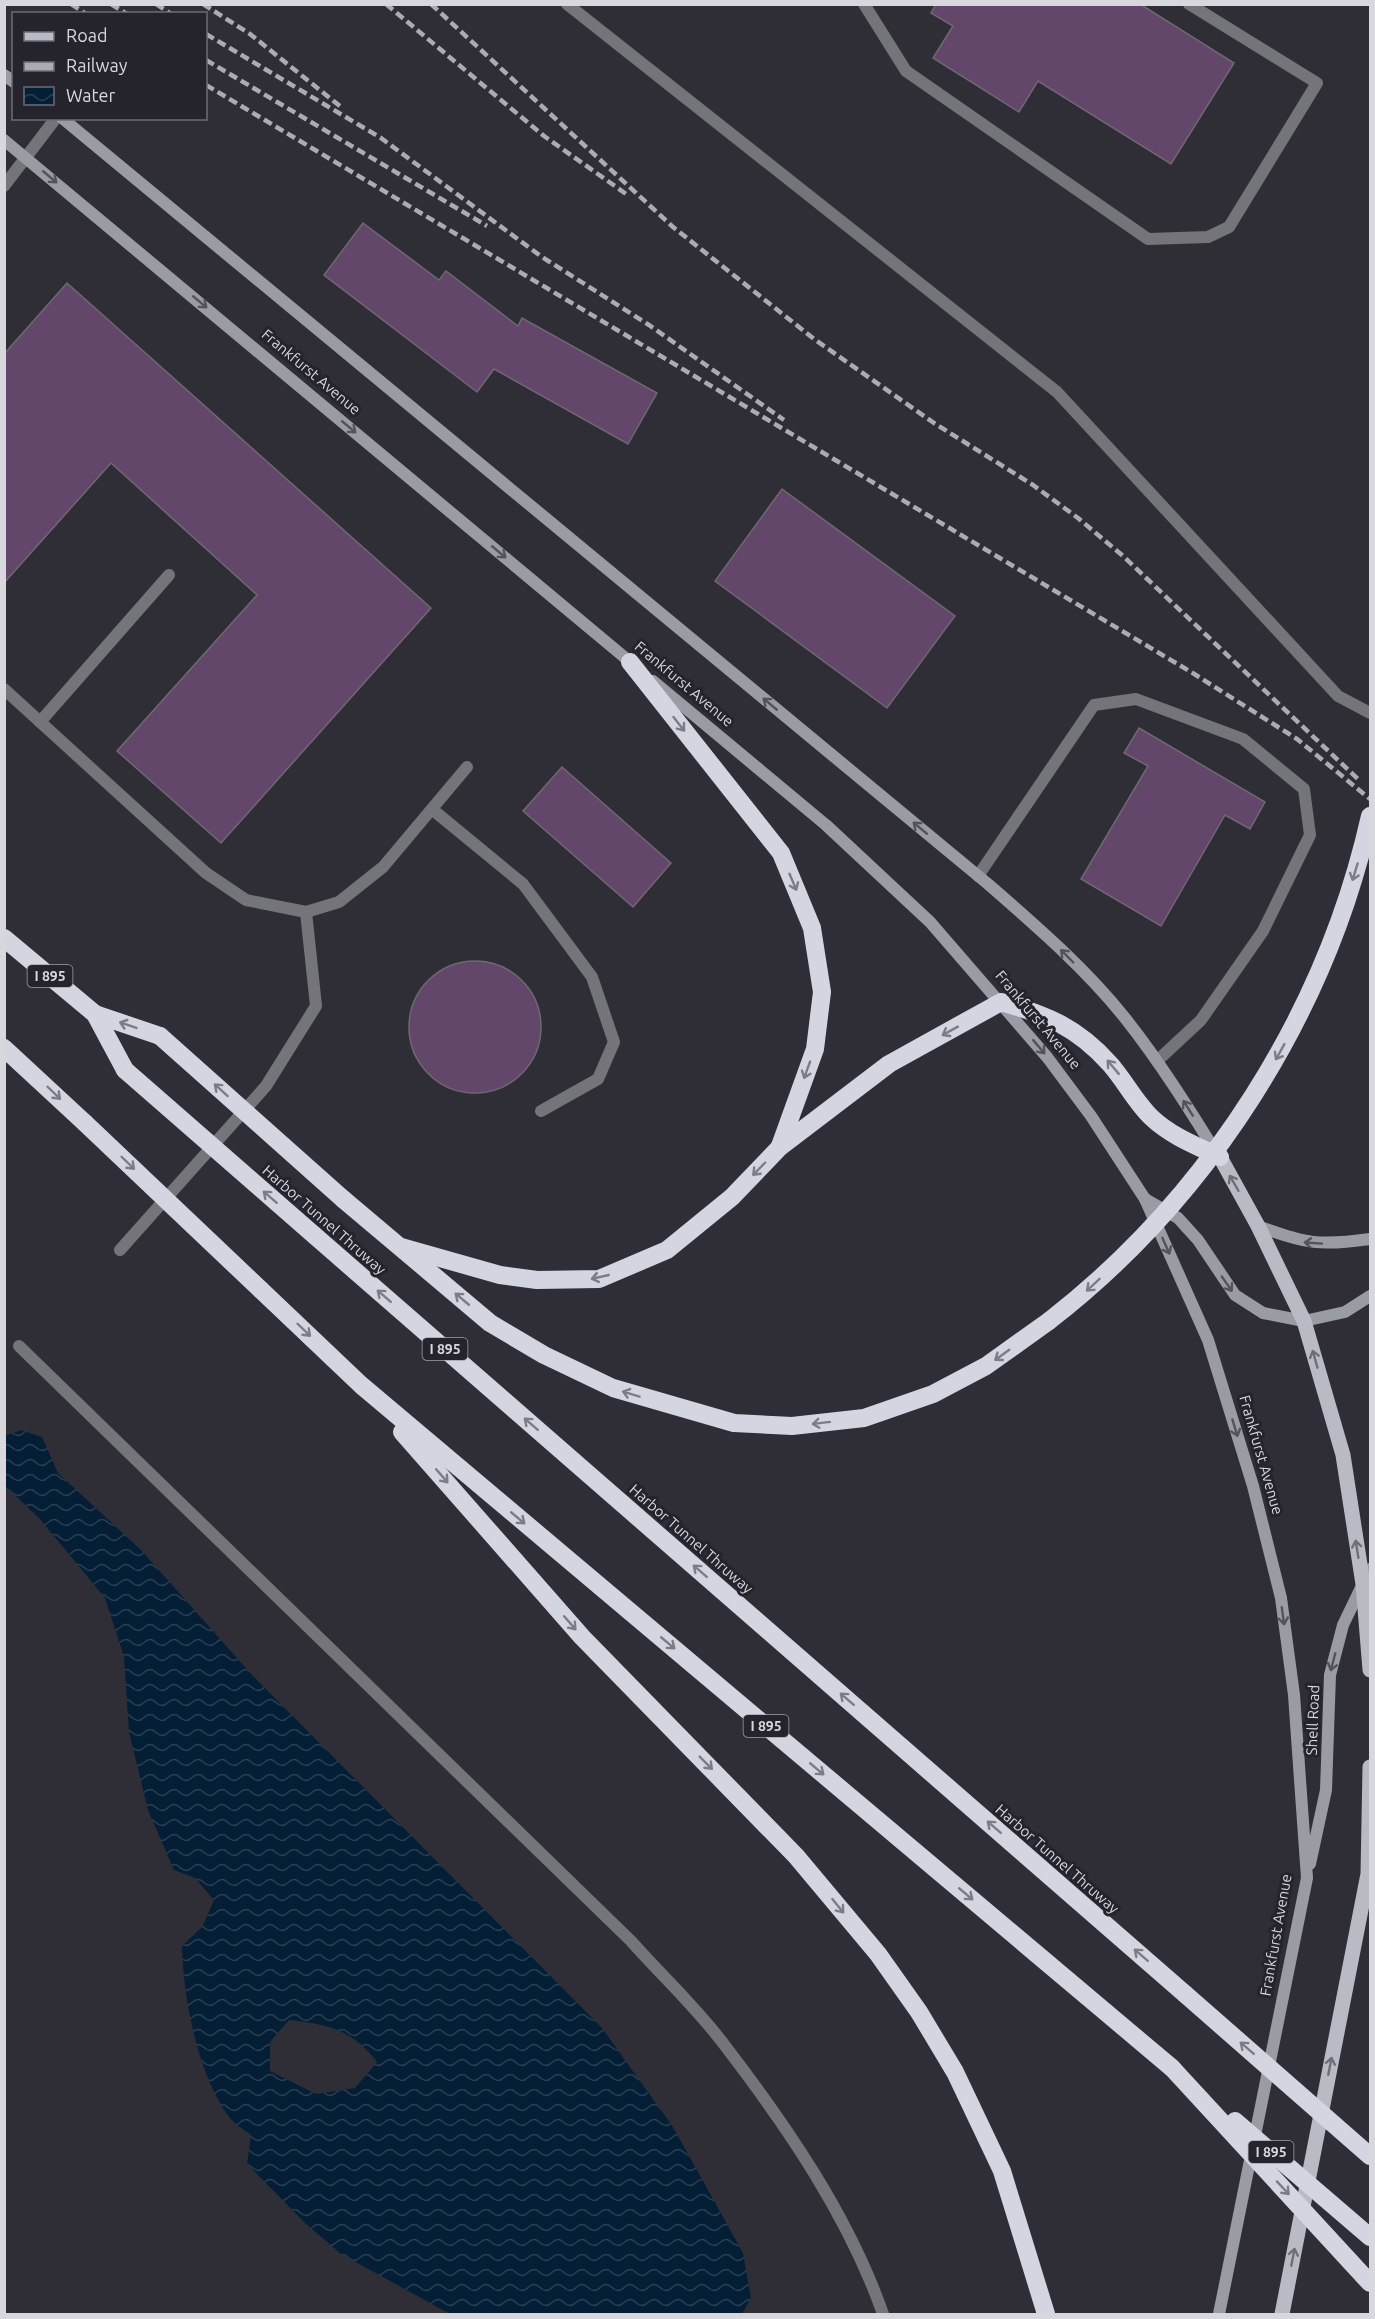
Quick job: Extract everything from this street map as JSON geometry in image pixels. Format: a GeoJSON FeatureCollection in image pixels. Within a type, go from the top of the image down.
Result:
{"type":"FeatureCollection","features":[{"type":"Feature","properties":{"kind":"highway"},"geometry":{"type":"LineString","coordinates":[[630,662],[781,854],[812,928],[822,992],[815,1049],[780,1147]]}},
{"type":"Feature","properties":{"kind":"highway"},"geometry":{"type":"LineString","coordinates":[[95,1014],[160,1036],[344,1199],[490,1323],[544,1355],[613,1388],[734,1423],[792,1426],[864,1418],[933,1394],[986,1366],[1088,1290],[1182,1194],[1267,1074],[1324,965],[1371,816]]}},
{"type":"Feature","properties":{"kind":"highway","name":"Harbor Tunnel Thruway"},"geometry":{"type":"LineString","coordinates":[[4,938],[95,1014],[125,1070],[1371,2156]]}},
{"type":"Feature","properties":{"kind":"highway"},"geometry":{"type":"LineString","coordinates":[[401,1247],[500,1275],[537,1280],[599,1279],[667,1250],[732,1197],[780,1147],[889,1064],[1001,1002],[1047,1015],[1080,1034],[1110,1064],[1152,1118],[1176,1135],[1220,1157]]}},
{"type":"Feature","properties":{"kind":"highway","name":"I 895"},"geometry":{"type":"LineString","coordinates":[[4,1047],[361,1385],[1371,2237]]}},
{"type":"Feature","properties":{"kind":"highway"},"geometry":{"type":"LineString","coordinates":[[361,1385],[582,1637],[796,1856],[878,1954],[919,2012],[949,2062],[1002,2170],[1046,2314]]}},
{"type":"Feature","properties":{"kind":"highway"},"geometry":{"type":"LineString","coordinates":[[1172,2068],[1371,2283]]}},
{"type":"Feature","properties":{"kind":"main road"},"geometry":{"type":"LineString","coordinates":[[64,120],[978,876],[1063,950],[1124,1017],[1157,1061],[1220,1157],[1258,1226],[1304,1321],[1343,1455],[1363,1584],[1371,1670]]}},
{"type":"Feature","properties":{"kind":"main road","name":"Frankfurst Avenue"},"geometry":{"type":"LineString","coordinates":[[4,140],[835,833],[930,922],[1001,1002],[1047,1057],[1091,1116],[1144,1199],[1208,1340],[1253,1486],[1281,1598],[1294,1695],[1307,1878],[1219,2314]]}},
{"type":"Feature","properties":{"kind":"main road"},"geometry":{"type":"LineString","coordinates":[[1144,1199],[1178,1218],[1198,1240],[1235,1295],[1263,1313],[1304,1321],[1345,1312],[1371,1296]]}},
{"type":"Feature","properties":{"kind":"main road"},"geometry":{"type":"LineString","coordinates":[[1258,1226],[1301,1242],[1334,1244],[1371,1239]]}},
{"type":"Feature","properties":{"kind":"main road","name":"Shell Road"},"geometry":{"type":"LineString","coordinates":[[1307,1878],[1326,1790],[1330,1675],[1343,1625],[1371,1569]]}},
{"type":"Feature","properties":{"kind":"main road"},"geometry":{"type":"LineString","coordinates":[[1282,2314],[1369,1868],[1371,1767]]}},
{"type":"Feature","properties":{"kind":"lane"},"geometry":{"type":"LineString","coordinates":[[567,4],[1057,392],[1338,696],[1371,713]]}},
{"type":"Feature","properties":{"kind":"lane"},"geometry":{"type":"LineString","coordinates":[[864,4],[906,71],[1148,239],[1208,237],[1229,226],[1317,83],[1189,4]]}},
{"type":"Feature","properties":{"kind":"lane"},"geometry":{"type":"LineString","coordinates":[[4,186],[28,158],[55,120]]}},
{"type":"Feature","properties":{"kind":"lane"},"geometry":{"type":"LineString","coordinates":[[40,722],[169,575]]}},
{"type":"Feature","properties":{"kind":"lane"},"geometry":{"type":"LineString","coordinates":[[4,689],[206,873],[246,900],[306,912],[339,902],[383,867],[467,767]]}},
{"type":"Feature","properties":{"kind":"lane"},"geometry":{"type":"LineString","coordinates":[[978,876],[1094,705],[1136,699],[1243,739],[1304,789],[1310,835],[1263,931],[1201,1020],[1157,1061]]}},
{"type":"Feature","properties":{"kind":"lane"},"geometry":{"type":"LineString","coordinates":[[433,810],[523,884],[592,977],[614,1042],[598,1078],[541,1111]]}},
{"type":"Feature","properties":{"kind":"lane"},"geometry":{"type":"LineString","coordinates":[[120,1250],[266,1086],[316,1006],[306,912]]}},
{"type":"Feature","properties":{"kind":"lane"},"geometry":{"type":"LineString","coordinates":[[19,1346],[631,1941],[725,2046],[817,2177],[873,2285],[883,2314]]}},
{"type":"Feature","properties":{"kind":"water"},"geometry":{"type":"Polygon","coordinates":[[[21,1430],[42,1437],[58,1473],[141,1550],[252,1675],[602,2028],[673,2127],[743,2253],[751,2298],[742,2314],[450,2314],[341,2254],[305,2223],[247,2164],[251,2135],[230,2118],[209,2081],[194,2036],[185,1989],[182,1946],[202,1927],[214,1900],[195,1878],[174,1870],[148,1810],[129,1732],[124,1657],[105,1598],[40,1519],[5,1486],[5,1436],[21,1430]],[[289,2020],[270,2042],[270,2071],[316,2094],[355,2088],[377,2062],[358,2042],[338,2030],[289,2020]]]}},
{"type":"Feature","properties":{"kind":"building"},"geometry":{"type":"Polygon","coordinates":[[[936,4],[1140,4],[1234,63],[1171,164],[1038,81],[1019,112],[933,58],[953,26],[931,13],[936,4]]]}},
{"type":"Feature","properties":{"kind":"building"},"geometry":{"type":"Polygon","coordinates":[[[363,223],[439,280],[446,271],[518,326],[522,318],[657,393],[628,444],[494,369],[477,392],[324,275],[363,223]]]}},
{"type":"Feature","properties":{"kind":"building"},"geometry":{"type":"Polygon","coordinates":[[[67,283],[431,608],[221,843],[117,751],[257,595],[111,463],[4,583],[4,354],[67,283]]]}},
{"type":"Feature","properties":{"kind":"building"},"geometry":{"type":"Polygon","coordinates":[[[782,489],[955,616],[887,708],[715,581],[782,489]]]}},
{"type":"Feature","properties":{"kind":"building"},"geometry":{"type":"Polygon","coordinates":[[[1139,728],[1265,802],[1250,829],[1225,815],[1161,926],[1081,879],[1148,766],[1124,753],[1139,728]]]}},
{"type":"Feature","properties":{"kind":"building"},"geometry":{"type":"Polygon","coordinates":[[[562,767],[671,863],[633,907],[523,811],[562,767]]]}},
{"type":"Feature","properties":{"kind":"building"},"geometry":{"type":"Polygon","coordinates":[[[475,961],[500,966],[522,980],[536,1002],[541,1027],[536,1052],[522,1074],[500,1088],[475,1093],[450,1088],[428,1074],[414,1052],[409,1027],[414,1002],[428,980],[450,966],[475,961]]]}},
{"type":"Feature","properties":{"kind":"railway"},"geometry":{"type":"LineString","coordinates":[[71,4],[83,12]]}},
{"type":"Feature","properties":{"kind":"railway"},"geometry":{"type":"LineString","coordinates":[[111,4],[124,12]]}},
{"type":"Feature","properties":{"kind":"railway"},"geometry":{"type":"LineString","coordinates":[[156,4],[168,12]]}},
{"type":"Feature","properties":{"kind":"railway"},"geometry":{"type":"LineString","coordinates":[[203,4],[250,34],[341,107]]}},
{"type":"Feature","properties":{"kind":"railway"},"geometry":{"type":"LineString","coordinates":[[386,4],[544,136],[629,196]]}},
{"type":"Feature","properties":{"kind":"railway"},"geometry":{"type":"LineString","coordinates":[[431,4],[673,227],[814,339],[934,423],[1033,485],[1078,518],[1123,556],[1360,781]]}},
{"type":"Feature","properties":{"kind":"railway"},"geometry":{"type":"LineString","coordinates":[[207,35],[381,138],[542,257],[649,325],[784,420]]}},
{"type":"Feature","properties":{"kind":"railway"},"geometry":{"type":"LineString","coordinates":[[207,61],[487,226]]}},
{"type":"Feature","properties":{"kind":"railway"},"geometry":{"type":"LineString","coordinates":[[207,86],[1191,672],[1297,739],[1370,799]]}}]}
